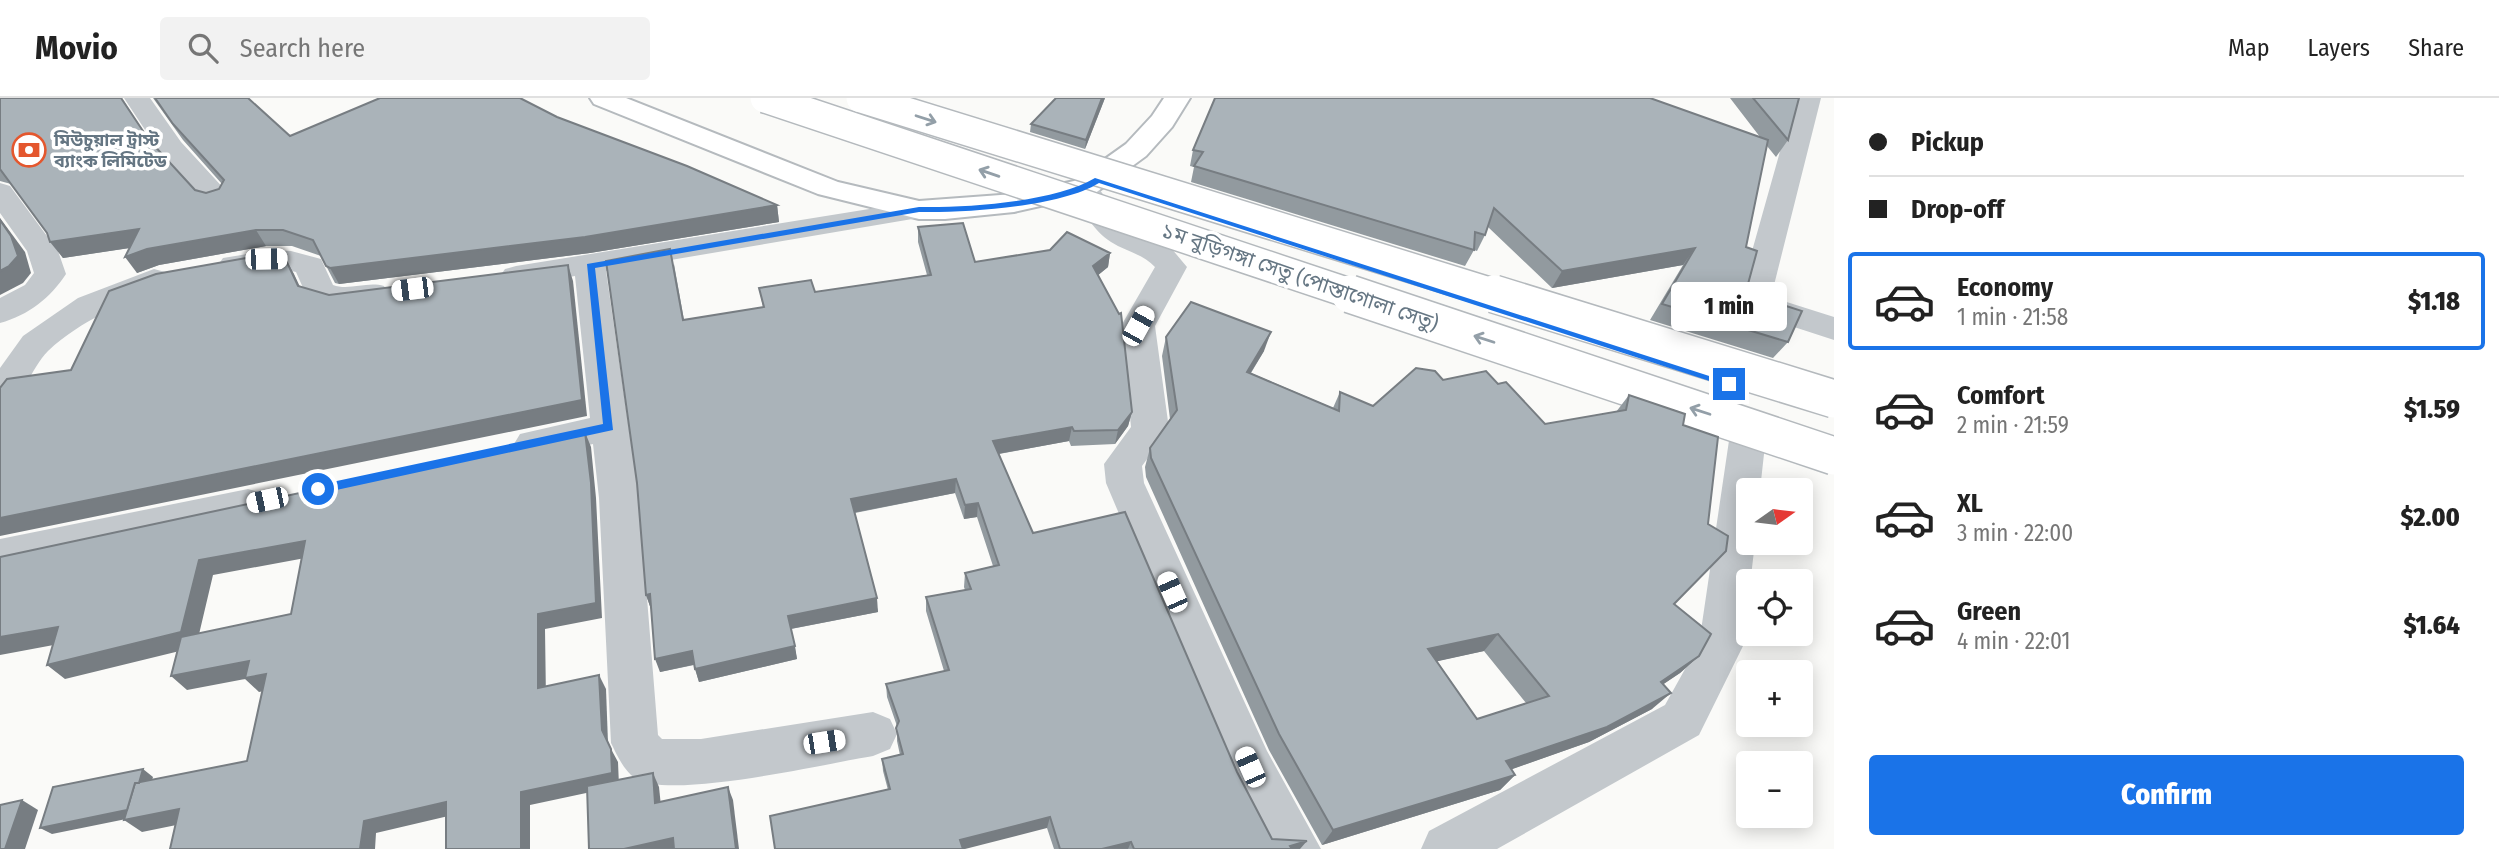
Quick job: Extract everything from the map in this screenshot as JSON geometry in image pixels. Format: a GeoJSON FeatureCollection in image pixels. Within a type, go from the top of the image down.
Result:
{"type":"FeatureCollection","features":[{"type":"Feature","properties":{"kind":"main road"},"geometry":{"type":"LineString","coordinates":[[603,98],[819,185],[860,198],[919,209],[945,210],[1014,203],[1091,184],[1136,150],[1163,121],[1177,98]]}},
{"type":"Feature","properties":{"kind":"main road","name":"১ম বুড়িগঙ্গা সেতু (পোস্তাগোলা সেতু)"},"geometry":{"type":"LineString","coordinates":[[765,98],[1834,456]]}},
{"type":"Feature","properties":{"kind":"main road"},"geometry":{"type":"LineString","coordinates":[[860,98],[1834,399]]}},
{"type":"Feature","properties":{"kind":"street"},"geometry":{"type":"LineString","coordinates":[[137,98],[171,148],[217,198]]}},
{"type":"Feature","properties":{"kind":"street"},"geometry":{"type":"LineString","coordinates":[[1808,98],[1754,300],[1760,306],[1834,330]]}},
{"type":"Feature","properties":{"kind":"street"},"geometry":{"type":"LineString","coordinates":[[1091,184],[1834,418]]}},
{"type":"Feature","properties":{"kind":"street"},"geometry":{"type":"LineString","coordinates":[[1091,184],[1113,229],[1128,241],[1161,254],[1171,267],[1138,326],[1150,429],[1123,464],[1125,483],[1250,767],[1295,849]]}},
{"type":"Feature","properties":{"kind":"street"},"geometry":{"type":"LineString","coordinates":[[0,191],[42,251],[50,274],[36,292],[0,312]]}},
{"type":"Feature","properties":{"kind":"street"},"geometry":{"type":"LineString","coordinates":[[485,280],[590,266],[919,209]]}},
{"type":"Feature","properties":{"kind":"street"},"geometry":{"type":"LineString","coordinates":[[0,394],[35,344],[90,305],[159,278],[266,259],[292,259],[310,266],[319,292],[328,296],[405,290]]}},
{"type":"Feature","properties":{"kind":"street"},"geometry":{"type":"LineString","coordinates":[[590,266],[619,498],[635,743],[651,762],[701,762],[873,734]]}},
{"type":"Feature","properties":{"kind":"street"},"geometry":{"type":"LineString","coordinates":[[495,452],[609,427]]}},
{"type":"Feature","properties":{"kind":"street"},"geometry":{"type":"LineString","coordinates":[[1447,849],[1682,720],[1721,646],[1749,427]]}},
{"type":"Feature","properties":{"kind":"street"},"geometry":{"type":"LineString","coordinates":[[0,556],[285,496]]}},
{"type":"Feature","properties":{"kind":"building"},"geometry":{"type":"Polygon","coordinates":[[[0,98],[121,98],[149,140],[195,190],[206,193],[219,189],[224,180],[173,124],[155,98],[248,98],[290,136],[380,98],[520,98],[557,117],[687,166],[777,205],[585,237],[330,268],[326,266],[313,240],[283,230],[256,230],[147,249],[125,257],[139,229],[50,242],[47,233],[0,169],[0,98]]]}},
{"type":"Feature","properties":{"kind":"building"},"geometry":{"type":"Polygon","coordinates":[[[1056,98],[1102,98],[1086,140],[1031,124],[1056,98]]]}},
{"type":"Feature","properties":{"kind":"building"},"geometry":{"type":"Polygon","coordinates":[[[1215,98],[1650,98],[1768,140],[1746,247],[1757,251],[1748,284],[1761,298],[1802,311],[1788,342],[1662,304],[1695,248],[1562,271],[1494,208],[1485,235],[1475,232],[1474,250],[1194,166],[1203,152],[1193,150],[1215,98]]]}},
{"type":"Feature","properties":{"kind":"building"},"geometry":{"type":"Polygon","coordinates":[[[1753,98],[1799,98],[1788,140],[1753,98]]]}},
{"type":"Feature","properties":{"kind":"building"},"geometry":{"type":"Polygon","coordinates":[[[0,220],[11,236],[18,256],[0,271],[0,220]]]}},
{"type":"Feature","properties":{"kind":"building"},"geometry":{"type":"Polygon","coordinates":[[[963,223],[975,262],[1050,250],[1067,232],[1110,253],[1093,266],[1119,314],[1121,313],[1132,412],[1118,430],[1074,431],[1072,427],[993,441],[1033,533],[1125,512],[1237,772],[1272,839],[1307,841],[1290,846],[1292,849],[1134,849],[1131,842],[1102,849],[1060,849],[1050,817],[960,840],[963,849],[775,849],[770,816],[890,789],[882,759],[903,754],[896,728],[899,721],[886,684],[949,670],[926,597],[971,589],[965,573],[999,565],[978,503],[965,505],[956,479],[851,499],[877,598],[788,616],[795,646],[695,669],[692,651],[655,659],[650,594],[646,595],[637,483],[606,261],[670,249],[683,320],[764,307],[759,288],[811,280],[815,292],[931,275],[918,227],[963,223]]]}},
{"type":"Feature","properties":{"kind":"building"},"geometry":{"type":"Polygon","coordinates":[[[257,256],[285,258],[298,286],[329,295],[568,265],[582,400],[0,518],[0,388],[7,379],[71,370],[109,291],[156,274],[257,256]]]}},
{"type":"Feature","properties":{"kind":"building"},"geometry":{"type":"Polygon","coordinates":[[[1191,302],[1271,332],[1247,372],[1339,411],[1340,392],[1373,406],[1416,368],[1435,371],[1443,380],[1486,371],[1498,384],[1506,382],[1545,424],[1626,410],[1629,395],[1685,414],[1683,425],[1718,437],[1708,524],[1728,536],[1726,551],[1674,604],[1711,634],[1699,656],[1661,682],[1671,693],[1607,727],[1506,761],[1515,775],[1333,830],[1279,734],[1151,458],[1150,448],[1177,410],[1166,337],[1191,302]],[[1498,634],[1428,649],[1477,719],[1549,696],[1498,634]]]}},
{"type":"Feature","properties":{"kind":"building"},"geometry":{"type":"Polygon","coordinates":[[[585,432],[591,483],[596,603],[538,614],[538,688],[599,675],[602,730],[611,749],[612,773],[521,792],[521,849],[446,849],[446,802],[364,821],[360,849],[170,849],[179,809],[124,820],[135,783],[247,761],[266,674],[245,678],[249,661],[171,676],[181,637],[291,614],[305,541],[199,560],[181,632],[47,665],[58,627],[0,637],[0,557],[585,432]]]}},
{"type":"Feature","properties":{"kind":"building"},"geometry":{"type":"Polygon","coordinates":[[[143,769],[139,783],[135,783],[127,810],[40,828],[53,787],[143,769]]]}},
{"type":"Feature","properties":{"kind":"building"},"geometry":{"type":"Polygon","coordinates":[[[653,773],[655,803],[728,787],[736,849],[674,849],[673,838],[624,849],[589,849],[587,786],[653,773]]]}},
{"type":"Feature","properties":{"kind":"building"},"geometry":{"type":"Polygon","coordinates":[[[22,800],[5,849],[0,849],[0,805],[22,800]]]}},
{"type":"Feature","properties":{"kind":"place","name":"মিউচুয়াল ট্রাস্ট ব্যাংক লিমিটেড"},"geometry":{"type":"Point","coordinates":[29,150]}},
{"type":"Feature","properties":{"kind":"route"},"geometry":{"type":"LineString","coordinates":[[318,489],[609,427],[590,266],[919,209],[945,210],[1045,198],[1084,188],[1098,180],[1729,384]]}}]}
